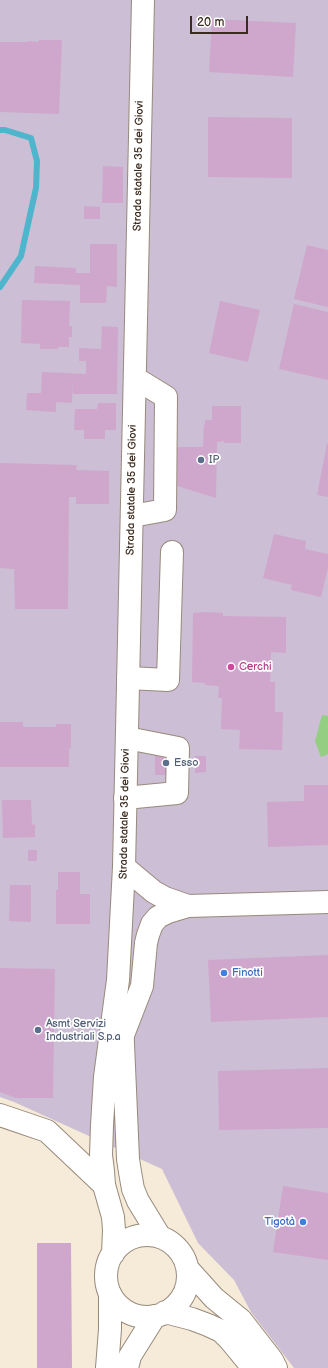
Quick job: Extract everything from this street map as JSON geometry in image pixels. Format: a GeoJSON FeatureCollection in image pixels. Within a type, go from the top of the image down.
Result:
{"type":"FeatureCollection","features":[{"type":"Feature","properties":{"kind":"main road","name":"Strada statale 35 dei Giovi"},"geometry":{"type":"LineString","coordinates":[[113,1254],[113,1217],[104,1185],[101,1155],[105,1077],[118,980],[124,867],[143,0]]}},
{"type":"Feature","properties":{"kind":"main road"},"geometry":{"type":"LineString","coordinates":[[132,516],[165,510],[166,397],[135,378]]}},
{"type":"Feature","properties":{"kind":"main road"},"geometry":{"type":"LineString","coordinates":[[128,678],[168,680],[172,552]]}},
{"type":"Feature","properties":{"kind":"main road"},"geometry":{"type":"LineString","coordinates":[[125,798],[177,793],[178,748],[127,738]]}},
{"type":"Feature","properties":{"kind":"main road"},"geometry":{"type":"LineString","coordinates":[[124,867],[154,892],[165,898],[188,906]]}},
{"type":"Feature","properties":{"kind":"main road"},"geometry":{"type":"LineString","coordinates":[[123,1035],[142,986],[146,944],[152,924],[158,917],[168,912],[188,906],[328,902]]}},
{"type":"Feature","properties":{"kind":"main road","name":"Strada statale 35 dei Giovi"},"geometry":{"type":"LineString","coordinates":[[118,980],[123,1035],[128,1159],[133,1189],[138,1201],[160,1237]]}},
{"type":"Feature","properties":{"kind":"main road"},"geometry":{"type":"LineString","coordinates":[[0,1115],[47,1131],[104,1185]]}},
{"type":"Feature","properties":{"kind":"main road"},"geometry":{"type":"LineString","coordinates":[[66,1148],[101,1155],[133,1189]]}},
{"type":"Feature","properties":{"kind":"main road"},"geometry":{"type":"LineString","coordinates":[[107,1368],[110,1329],[110,1294],[106,1274],[108,1263],[113,1254],[128,1240],[139,1236],[149,1235],[160,1237],[169,1242],[177,1249],[183,1258],[187,1268],[188,1278],[186,1289],[174,1306],[160,1314],[144,1317],[134,1315],[124,1310],[116,1303],[110,1294]]}},
{"type":"Feature","properties":{"kind":"main road"},"geometry":{"type":"LineString","coordinates":[[187,1268],[214,1298],[241,1320],[276,1368]]}},
{"type":"Feature","properties":{"kind":"main road"},"geometry":{"type":"LineString","coordinates":[[127,1368],[130,1356],[160,1314]]}},
{"type":"Feature","properties":{"kind":"main road"},"geometry":{"type":"LineString","coordinates":[[160,1314],[198,1321],[221,1331],[253,1368]]}},
{"type":"Feature","properties":{"kind":"shaded area"},"geometry":{"type":"Polygon","coordinates":[[[0,0],[328,0],[328,1368],[294,1368],[251,1312],[234,1280],[198,1243],[162,1169],[0,1097],[0,0]]]}},
{"type":"Feature","properties":{"kind":"green space"},"geometry":{"type":"Polygon","coordinates":[[[322,715],[328,716],[328,754],[321,757],[315,741],[322,715]]]}},
{"type":"Feature","properties":{"kind":"building"},"geometry":{"type":"Polygon","coordinates":[[[212,19],[296,23],[293,77],[209,72],[212,19]]]}},
{"type":"Feature","properties":{"kind":"building"},"geometry":{"type":"Polygon","coordinates":[[[39,40],[62,40],[59,114],[0,112],[0,42],[38,42],[39,40]]]}},
{"type":"Feature","properties":{"kind":"building"},"geometry":{"type":"Polygon","coordinates":[[[208,117],[292,118],[292,178],[208,177],[208,117]]]}},
{"type":"Feature","properties":{"kind":"building"},"geometry":{"type":"Polygon","coordinates":[[[103,166],[123,167],[123,203],[102,203],[103,166]]]}},
{"type":"Feature","properties":{"kind":"building"},"geometry":{"type":"Polygon","coordinates":[[[84,206],[100,207],[100,219],[84,219],[84,206]]]}},
{"type":"Feature","properties":{"kind":"building"},"geometry":{"type":"Polygon","coordinates":[[[90,244],[117,244],[117,287],[107,286],[106,303],[80,303],[80,285],[34,283],[35,266],[76,268],[76,273],[90,273],[90,244]]]}},
{"type":"Feature","properties":{"kind":"building"},"geometry":{"type":"Polygon","coordinates":[[[307,245],[328,250],[328,307],[294,299],[307,245]]]}},
{"type":"Feature","properties":{"kind":"building"},"geometry":{"type":"Polygon","coordinates":[[[22,300],[70,301],[69,326],[72,326],[72,337],[69,337],[69,347],[58,347],[58,349],[40,349],[40,344],[21,343],[22,300]]]}},
{"type":"Feature","properties":{"kind":"building"},"geometry":{"type":"Polygon","coordinates":[[[220,301],[260,310],[248,362],[209,353],[220,301]]]}},
{"type":"Feature","properties":{"kind":"building"},"geometry":{"type":"Polygon","coordinates":[[[294,304],[328,312],[328,380],[279,369],[294,304]]]}},
{"type":"Feature","properties":{"kind":"building"},"geometry":{"type":"Polygon","coordinates":[[[102,326],[118,327],[117,394],[73,394],[73,381],[72,403],[56,402],[56,412],[26,410],[27,393],[41,393],[42,372],[86,374],[86,361],[79,361],[79,348],[101,349],[102,326]]]}},
{"type":"Feature","properties":{"kind":"building"},"geometry":{"type":"Polygon","coordinates":[[[98,403],[116,403],[116,430],[105,430],[105,439],[84,439],[84,430],[74,430],[75,409],[97,409],[98,403]]]}},
{"type":"Feature","properties":{"kind":"building"},"geometry":{"type":"Polygon","coordinates":[[[212,406],[241,406],[241,443],[224,443],[224,441],[217,442],[216,498],[174,485],[174,447],[203,447],[204,424],[205,425],[205,420],[212,420],[212,406]]]}},
{"type":"Feature","properties":{"kind":"building"},"geometry":{"type":"Polygon","coordinates":[[[328,444],[328,497],[317,495],[328,444]]]}},
{"type":"Feature","properties":{"kind":"building"},"geometry":{"type":"Polygon","coordinates":[[[0,463],[77,465],[76,470],[109,471],[109,504],[76,504],[76,497],[69,497],[68,609],[15,609],[14,569],[0,568],[0,463]]]}},
{"type":"Feature","properties":{"kind":"building"},"geometry":{"type":"Polygon","coordinates":[[[274,534],[306,541],[305,549],[328,554],[328,568],[321,597],[291,590],[292,585],[263,578],[274,534]]]}},
{"type":"Feature","properties":{"kind":"building","name":"Cerchi"},"geometry":{"type":"Polygon","coordinates":[[[193,613],[223,613],[223,616],[286,617],[286,653],[271,652],[270,682],[275,682],[275,712],[283,712],[282,750],[239,749],[240,730],[221,729],[222,698],[218,698],[219,686],[192,682],[193,613]]]}},
{"type":"Feature","properties":{"kind":"building"},"geometry":{"type":"Polygon","coordinates":[[[0,722],[23,722],[23,727],[56,727],[56,724],[71,724],[69,767],[0,767],[0,722]]]}},
{"type":"Feature","properties":{"kind":"building"},"geometry":{"type":"Polygon","coordinates":[[[155,756],[174,757],[174,775],[155,775],[155,756]]]}},
{"type":"Feature","properties":{"kind":"building"},"geometry":{"type":"Polygon","coordinates":[[[195,756],[206,756],[206,772],[195,773],[195,756]]]}},
{"type":"Feature","properties":{"kind":"building"},"geometry":{"type":"Polygon","coordinates":[[[304,785],[328,785],[328,845],[268,847],[267,802],[304,801],[304,785]]]}},
{"type":"Feature","properties":{"kind":"building"},"geometry":{"type":"Polygon","coordinates":[[[2,800],[31,800],[32,825],[35,824],[35,837],[3,838],[2,800]]]}},
{"type":"Feature","properties":{"kind":"building"},"geometry":{"type":"Polygon","coordinates":[[[28,850],[37,850],[37,861],[28,861],[28,850]]]}},
{"type":"Feature","properties":{"kind":"building"},"geometry":{"type":"Polygon","coordinates":[[[58,872],[80,872],[80,894],[90,894],[90,924],[56,924],[56,890],[58,890],[58,872]]]}},
{"type":"Feature","properties":{"kind":"building"},"geometry":{"type":"Polygon","coordinates":[[[10,885],[31,885],[31,922],[9,921],[10,885]]]}},
{"type":"Feature","properties":{"kind":"building"},"geometry":{"type":"Polygon","coordinates":[[[328,955],[328,1017],[211,1022],[208,960],[328,955]]]}},
{"type":"Feature","properties":{"kind":"building"},"geometry":{"type":"Polygon","coordinates":[[[0,968],[55,969],[53,1098],[16,1098],[0,1092],[0,968]]]}},
{"type":"Feature","properties":{"kind":"building"},"geometry":{"type":"Polygon","coordinates":[[[328,1068],[328,1128],[219,1130],[218,1071],[328,1068]]]}},
{"type":"Feature","properties":{"kind":"building","name":"Tigotà"},"geometry":{"type":"Polygon","coordinates":[[[283,1186],[328,1193],[328,1260],[273,1252],[283,1186]]]}},
{"type":"Feature","properties":{"kind":"building"},"geometry":{"type":"Polygon","coordinates":[[[37,1243],[71,1243],[72,1368],[37,1368],[37,1243]]]}},
{"type":"Feature","properties":{"kind":"waterway"},"geometry":{"type":"LineString","coordinates":[[0,130],[5,130],[31,138],[37,161],[36,188],[21,256],[0,287]]}},
{"type":"Feature","properties":{"kind":"place","name":"IP"},"geometry":{"type":"Point","coordinates":[201,460]}},
{"type":"Feature","properties":{"kind":"place","name":"Cerchi"},"geometry":{"type":"Point","coordinates":[231,667]}},
{"type":"Feature","properties":{"kind":"place","name":"Esso"},"geometry":{"type":"Point","coordinates":[166,763]}},
{"type":"Feature","properties":{"kind":"place","name":"Finotti"},"geometry":{"type":"Point","coordinates":[224,973]}},
{"type":"Feature","properties":{"kind":"place","name":"Asmt Servizi Industriali S.p.a"},"geometry":{"type":"Point","coordinates":[38,1030]}},
{"type":"Feature","properties":{"kind":"place","name":"Tigotà"},"geometry":{"type":"Point","coordinates":[303,1222]}}]}
